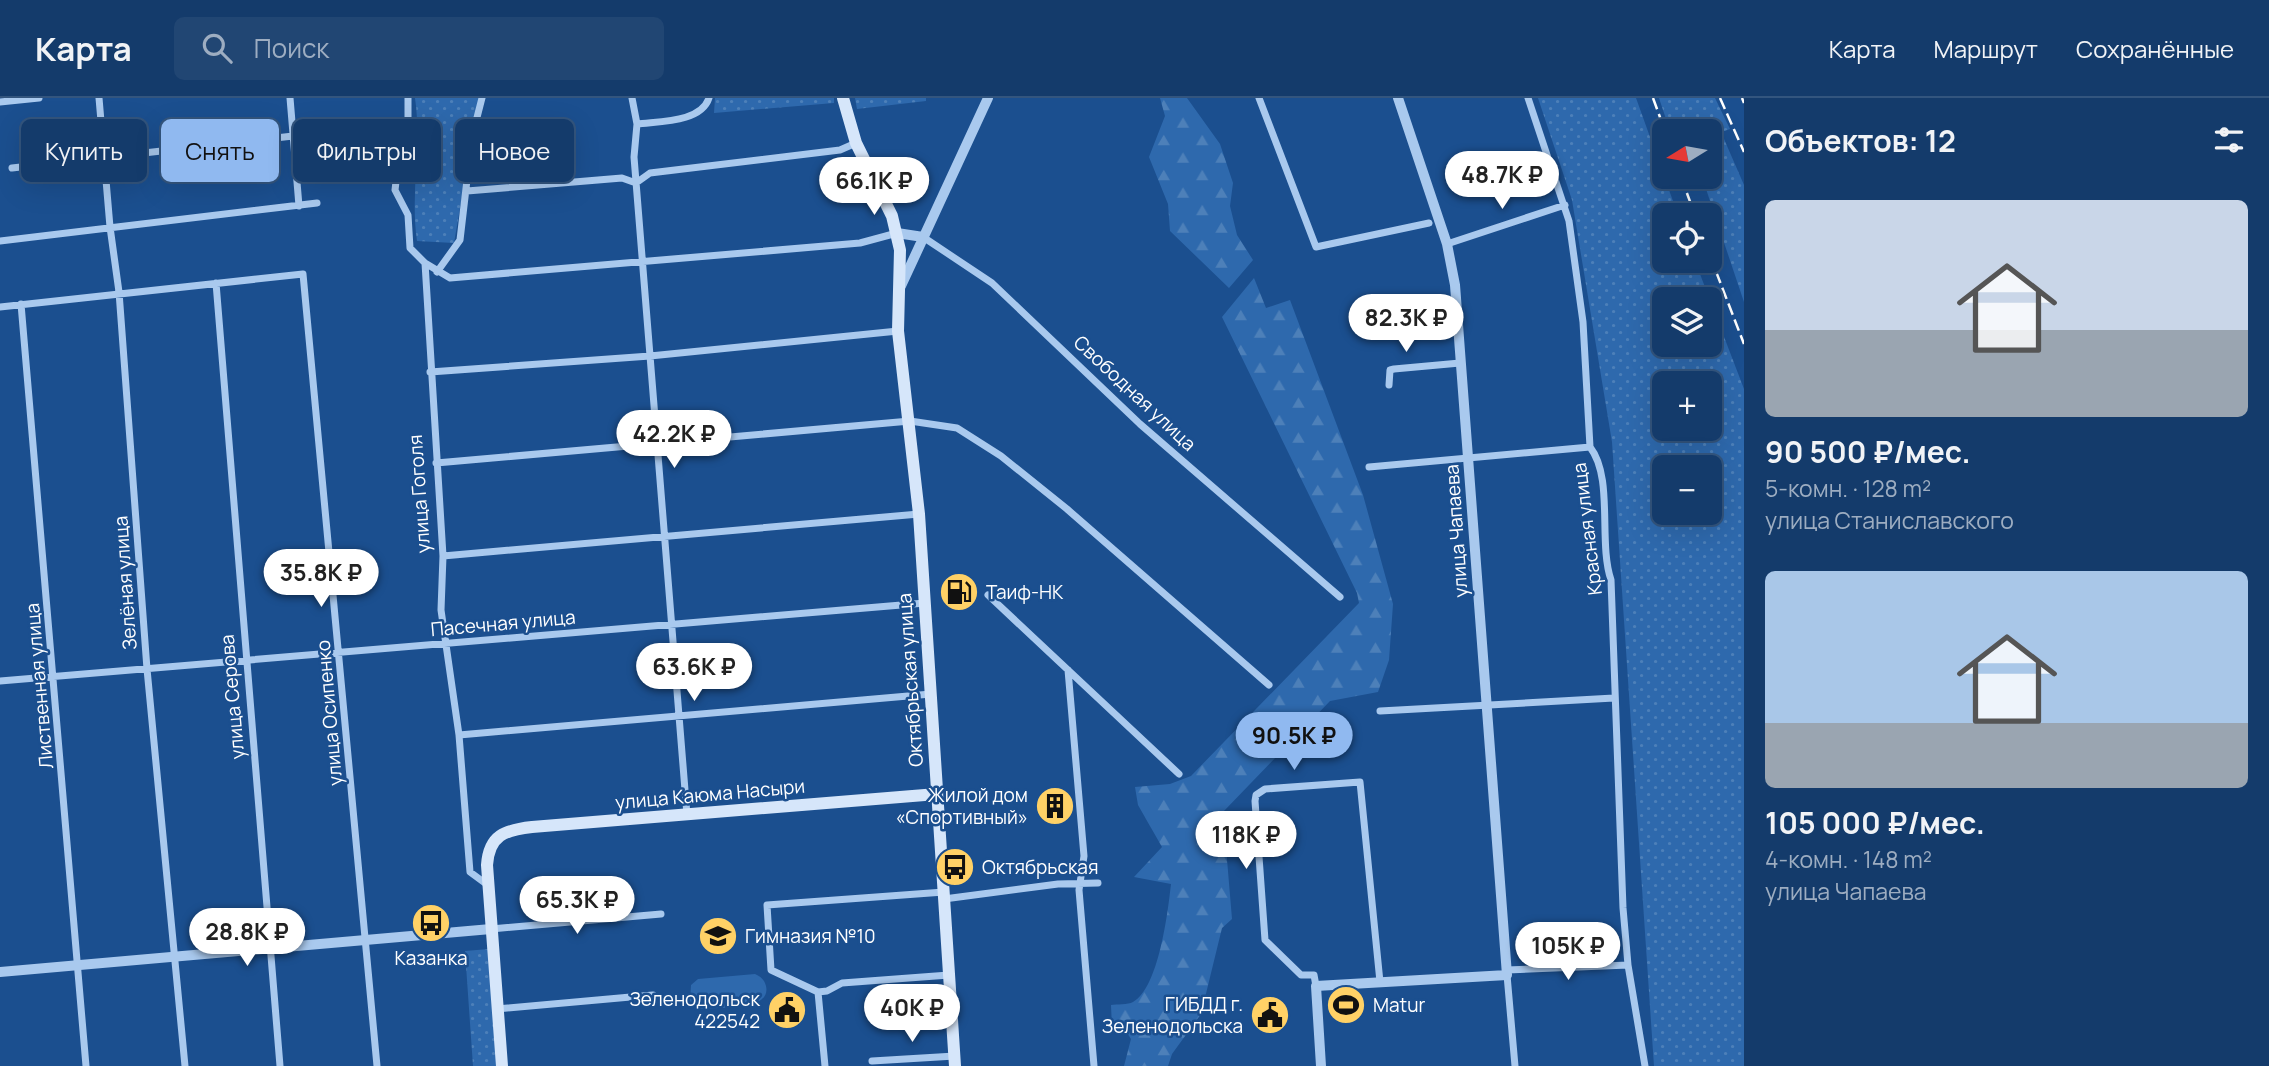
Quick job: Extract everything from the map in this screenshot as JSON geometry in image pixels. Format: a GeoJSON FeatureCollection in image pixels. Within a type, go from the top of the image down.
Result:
{"type":"FeatureCollection","features":[{"type":"Feature","properties":{"kind":"main road","name":"Октябрьская улица"},"geometry":{"type":"LineString","coordinates":[[843,98],[856,143],[884,198],[897,233],[901,260],[898,331],[919,513],[955,1061]]}},
{"type":"Feature","properties":{"kind":"main road","name":"улица Каюма Насыри"},"geometry":{"type":"LineString","coordinates":[[489,887],[487,865],[491,843],[498,835],[511,830],[937,794]]}},
{"type":"Feature","properties":{"kind":"main road"},"geometry":{"type":"LineString","coordinates":[[489,887],[502,1066]]}},
{"type":"Feature","properties":{"kind":"street"},"geometry":{"type":"LineString","coordinates":[[0,102],[39,98]]}},
{"type":"Feature","properties":{"kind":"street","name":"Зелёная улица"},"geometry":{"type":"LineString","coordinates":[[99,98],[101,119]]}},
{"type":"Feature","properties":{"kind":"street"},"geometry":{"type":"LineString","coordinates":[[147,154],[293,136],[290,98]]}},
{"type":"Feature","properties":{"kind":"street","name":"улица Гоголя"},"geometry":{"type":"LineString","coordinates":[[408,98],[408,131],[400,148],[395,190],[408,215],[410,248],[425,263],[443,556],[441,610],[459,735],[470,872],[489,887]]}},
{"type":"Feature","properties":{"kind":"street"},"geometry":{"type":"LineString","coordinates":[[437,272],[460,240],[472,137],[482,98]]}},
{"type":"Feature","properties":{"kind":"street"},"geometry":{"type":"LineString","coordinates":[[632,98],[637,124],[634,157],[687,816]]}},
{"type":"Feature","properties":{"kind":"street"},"geometry":{"type":"LineString","coordinates":[[637,124],[697,113],[706,107],[709,98]]}},
{"type":"Feature","properties":{"kind":"street","name":"Октябрьская улица"},"geometry":{"type":"LineString","coordinates":[[899,292],[988,98]]}},
{"type":"Feature","properties":{"kind":"street"},"geometry":{"type":"LineString","coordinates":[[1259,98],[1316,247],[1429,223]]}},
{"type":"Feature","properties":{"kind":"street","name":"улица Чапаева"},"geometry":{"type":"LineString","coordinates":[[1398,98],[1447,244],[1455,285],[1507,973]]}},
{"type":"Feature","properties":{"kind":"street","name":"Красная улица"},"geometry":{"type":"LineString","coordinates":[[1528,98],[1565,205],[1583,322],[1590,447],[1599,465],[1604,561],[1611,580],[1614,698],[1628,965],[1645,1066]]}},
{"type":"Feature","properties":{"kind":"street"},"geometry":{"type":"LineString","coordinates":[[636,183],[650,173],[840,149],[856,143]]}},
{"type":"Feature","properties":{"kind":"street"},"geometry":{"type":"LineString","coordinates":[[12,168],[21,167]]}},
{"type":"Feature","properties":{"kind":"street"},"geometry":{"type":"LineString","coordinates":[[467,191],[622,178],[636,183]]}},
{"type":"Feature","properties":{"kind":"street","name":"Зелёная улица"},"geometry":{"type":"LineString","coordinates":[[106,182],[119,292],[147,669],[177,958],[185,1066]]}},
{"type":"Feature","properties":{"kind":"street"},"geometry":{"type":"LineString","coordinates":[[297,182],[299,206]]}},
{"type":"Feature","properties":{"kind":"street"},"geometry":{"type":"LineString","coordinates":[[0,241],[317,203]]}},
{"type":"Feature","properties":{"kind":"street"},"geometry":{"type":"LineString","coordinates":[[1447,244],[1565,205]]}},
{"type":"Feature","properties":{"kind":"street"},"geometry":{"type":"LineString","coordinates":[[425,263],[450,278],[643,264],[860,243],[897,233]]}},
{"type":"Feature","properties":{"kind":"street","name":"Свободная улица"},"geometry":{"type":"LineString","coordinates":[[897,233],[923,237],[992,283],[1140,424],[1340,597]]}},
{"type":"Feature","properties":{"kind":"street","name":"улица Осипенко"},"geometry":{"type":"LineString","coordinates":[[216,283],[303,274],[377,1066]]}},
{"type":"Feature","properties":{"kind":"street"},"geometry":{"type":"LineString","coordinates":[[0,307],[216,283]]}},
{"type":"Feature","properties":{"kind":"street","name":"улица Серова"},"geometry":{"type":"LineString","coordinates":[[216,283],[280,1066]]}},
{"type":"Feature","properties":{"kind":"street","name":"Лиственная улица"},"geometry":{"type":"LineString","coordinates":[[21,304],[55,676],[86,1066]]}},
{"type":"Feature","properties":{"kind":"street"},"geometry":{"type":"LineString","coordinates":[[430,372],[650,356],[898,331]]}},
{"type":"Feature","properties":{"kind":"street"},"geometry":{"type":"LineString","coordinates":[[1389,385],[1390,370],[1461,363]]}},
{"type":"Feature","properties":{"kind":"street"},"geometry":{"type":"LineString","coordinates":[[436,463],[910,421],[957,428],[1002,456],[1068,509],[1269,685]]}},
{"type":"Feature","properties":{"kind":"street"},"geometry":{"type":"LineString","coordinates":[[1369,467],[1590,447]]}},
{"type":"Feature","properties":{"kind":"street"},"geometry":{"type":"LineString","coordinates":[[443,556],[919,513]]}},
{"type":"Feature","properties":{"kind":"street"},"geometry":{"type":"LineString","coordinates":[[988,595],[1179,774]]}},
{"type":"Feature","properties":{"kind":"street","name":"Пасечная улица"},"geometry":{"type":"LineString","coordinates":[[0,681],[925,603]]}},
{"type":"Feature","properties":{"kind":"street"},"geometry":{"type":"LineString","coordinates":[[1068,670],[1084,856],[1079,884],[1094,1066]]}},
{"type":"Feature","properties":{"kind":"street"},"geometry":{"type":"LineString","coordinates":[[459,735],[681,718],[931,694]]}},
{"type":"Feature","properties":{"kind":"street"},"geometry":{"type":"LineString","coordinates":[[1380,711],[1614,698]]}},
{"type":"Feature","properties":{"kind":"street"},"geometry":{"type":"LineString","coordinates":[[1321,1066],[1314,975],[1301,975],[1265,940],[1255,801],[1256,795],[1265,789],[1360,782],[1380,982]]}},
{"type":"Feature","properties":{"kind":"street"},"geometry":{"type":"LineString","coordinates":[[949,975],[842,983],[827,991],[818,992],[771,970],[767,905],[1098,883]]}},
{"type":"Feature","properties":{"kind":"street"},"geometry":{"type":"LineString","coordinates":[[0,972],[270,951],[661,914]]}},
{"type":"Feature","properties":{"kind":"street"},"geometry":{"type":"LineString","coordinates":[[1316,986],[1628,965]]}},
{"type":"Feature","properties":{"kind":"street"},"geometry":{"type":"LineString","coordinates":[[1507,973],[1515,1066]]}},
{"type":"Feature","properties":{"kind":"street"},"geometry":{"type":"LineString","coordinates":[[818,992],[825,1066]]}},
{"type":"Feature","properties":{"kind":"street"},"geometry":{"type":"LineString","coordinates":[[497,1009],[653,996]]}},
{"type":"Feature","properties":{"kind":"street"},"geometry":{"type":"LineString","coordinates":[[872,1060],[955,1061]]}},
{"type":"Feature","properties":{"kind":"green space"},"geometry":{"type":"Polygon","coordinates":[[[415,98],[479,98],[475,119],[455,119],[455,182],[465,182],[454,243],[417,241],[416,182],[441,182],[441,119],[417,119],[415,98]]]}},
{"type":"Feature","properties":{"kind":"green space"},"geometry":{"type":"Polygon","coordinates":[[[715,98],[834,98],[834,103],[714,113],[715,98]]]}},
{"type":"Feature","properties":{"kind":"green space"},"geometry":{"type":"Polygon","coordinates":[[[855,98],[926,98],[926,101],[857,109],[855,98]]]}},
{"type":"Feature","properties":{"kind":"green space"},"geometry":{"type":"Polygon","coordinates":[[[1160,98],[1187,98],[1220,144],[1233,183],[1230,206],[1237,235],[1253,260],[1229,288],[1170,231],[1168,204],[1149,157],[1165,116],[1160,98]]]}},
{"type":"Feature","properties":{"kind":"green space"},"geometry":{"type":"Polygon","coordinates":[[[1538,98],[1636,98],[1652,143],[1652,189],[1669,189],[1674,203],[1652,203],[1652,273],[1700,273],[1705,287],[1652,287],[1652,357],[1722,357],[1722,331],[1744,389],[1744,1066],[1654,1066],[1612,442],[1572,200],[1538,98]]]}},
{"type":"Feature","properties":{"kind":"green space"},"geometry":{"type":"Polygon","coordinates":[[[1659,98],[1715,98],[1730,129],[1722,132],[1722,119],[1666,119],[1659,98]]]}},
{"type":"Feature","properties":{"kind":"green space"},"geometry":{"type":"Polygon","coordinates":[[[1724,139],[1744,185],[1744,302],[1722,237],[1722,203],[1711,203],[1706,189],[1722,189],[1724,139]]]}},
{"type":"Feature","properties":{"kind":"green space"},"geometry":{"type":"Polygon","coordinates":[[[1254,278],[1266,308],[1290,300],[1363,495],[1393,604],[1389,660],[1378,692],[1330,701],[1223,812],[1232,919],[1222,928],[1201,1014],[1172,1054],[1168,1066],[1124,1066],[1131,1039],[1124,1028],[1112,1027],[1111,1005],[1133,1002],[1142,994],[1149,981],[1161,948],[1171,884],[1134,877],[1162,847],[1138,805],[1135,787],[1170,784],[1191,776],[1359,603],[1357,593],[1222,317],[1254,278]]]}},
{"type":"Feature","properties":{"kind":"green space"},"geometry":{"type":"Polygon","coordinates":[[[489,949],[497,1066],[473,1066],[465,951],[489,949]]]}},
{"type":"Feature","properties":{"kind":"green space"},"geometry":{"type":"Polygon","coordinates":[[[755,974],[764,982],[766,994],[752,1004],[700,1009],[690,1001],[691,985],[698,979],[755,974]]]}},
{"type":"Feature","properties":{"kind":"railway"},"geometry":{"type":"LineString","coordinates":[[1653,98],[1661,119]]}},
{"type":"Feature","properties":{"kind":"railway"},"geometry":{"type":"LineString","coordinates":[[1720,98],[1744,152]]}},
{"type":"Feature","properties":{"kind":"railway"},"geometry":{"type":"LineString","coordinates":[[1742,98],[1744,103]]}},
{"type":"Feature","properties":{"kind":"railway"},"geometry":{"type":"LineString","coordinates":[[1685,189],[1691,203]]}},
{"type":"Feature","properties":{"kind":"railway"},"geometry":{"type":"LineString","coordinates":[[1717,273],[1744,344]]}},
{"type":"Feature","properties":{"kind":"place","name":"Таиф-НК"},"geometry":{"type":"Point","coordinates":[959,592]}},
{"type":"Feature","properties":{"kind":"place","name":"Жилой дом «Спортивный»"},"geometry":{"type":"Point","coordinates":[1055,806]}},
{"type":"Feature","properties":{"kind":"place","name":"Октябрьская"},"geometry":{"type":"Point","coordinates":[955,867]}},
{"type":"Feature","properties":{"kind":"place","name":"Казанка"},"geometry":{"type":"Point","coordinates":[431,923]}},
{"type":"Feature","properties":{"kind":"place","name":"Гимназия №10"},"geometry":{"type":"Point","coordinates":[718,936]}},
{"type":"Feature","properties":{"kind":"place","name":"Matur"},"geometry":{"type":"Point","coordinates":[1346,1005]}},
{"type":"Feature","properties":{"kind":"place","name":"Зеленодольск 422542"},"geometry":{"type":"Point","coordinates":[787,1010]}},
{"type":"Feature","properties":{"kind":"place","name":"ГИБДД г. Зеленодольска"},"geometry":{"type":"Point","coordinates":[1270,1015]}}]}
